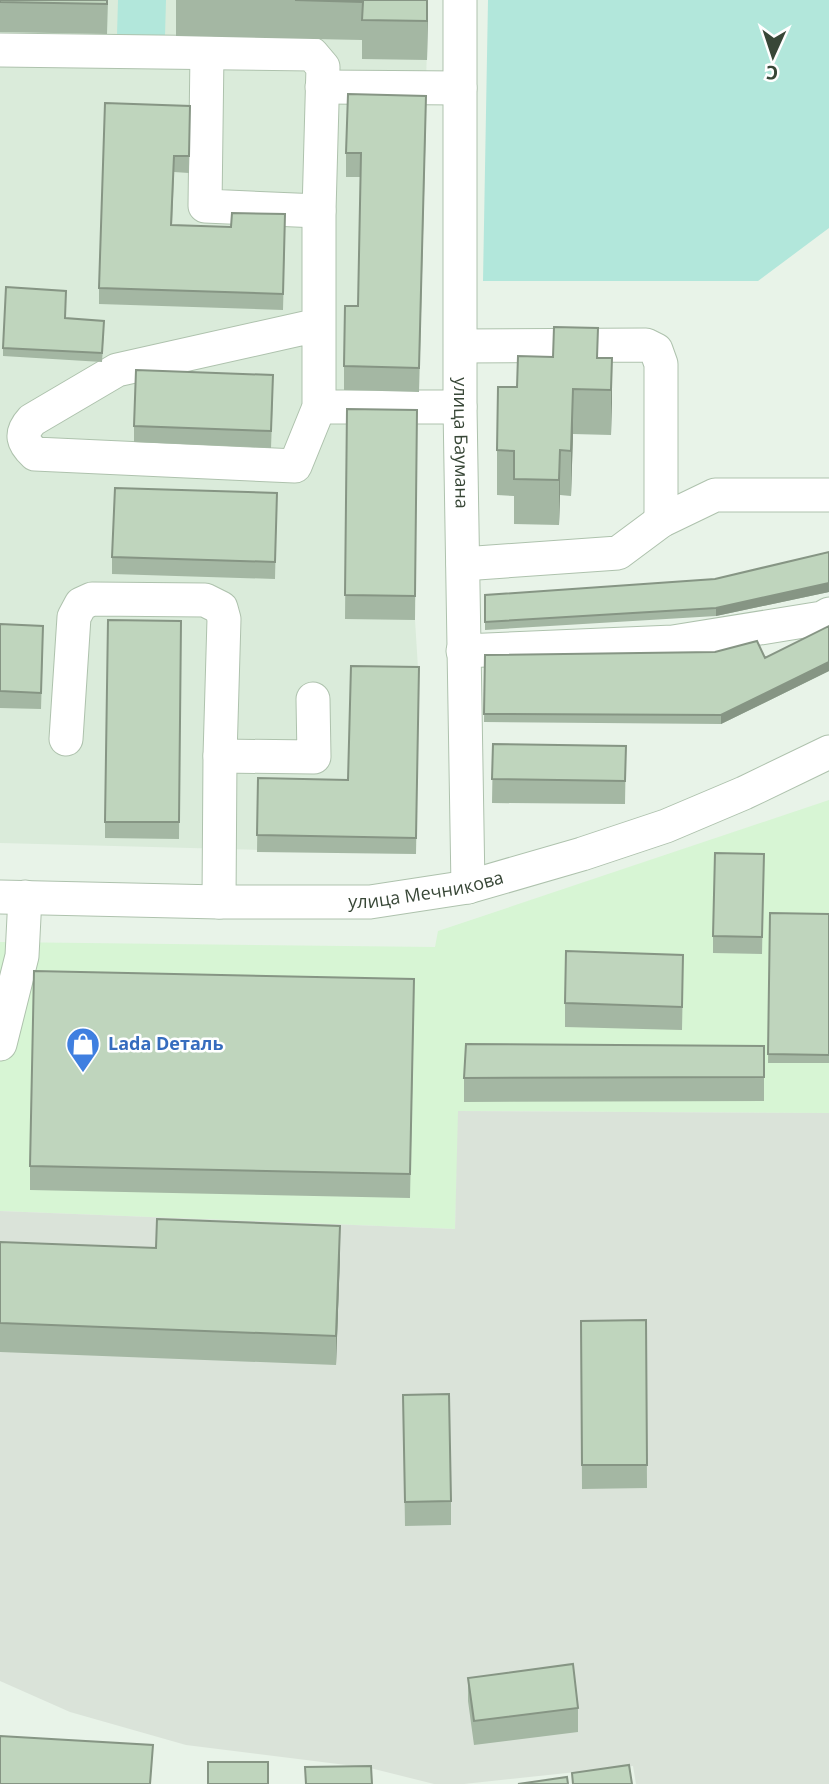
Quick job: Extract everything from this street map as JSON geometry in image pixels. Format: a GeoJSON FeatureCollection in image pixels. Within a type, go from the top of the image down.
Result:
{"type":"FeatureCollection","features":[{"type":"Feature","properties":{"kind":"street","name":"улица Баумана"},"geometry":{"type":"LineString","coordinates":[[460,0],[460,407],[468,887]]}},
{"type":"Feature","properties":{"kind":"street"},"geometry":{"type":"LineString","coordinates":[[0,50],[312,54],[323,67],[319,211],[319,407],[295,466],[35,454],[26,445],[24,434],[32,420],[117,370],[318,326]]}},
{"type":"Feature","properties":{"kind":"street"},"geometry":{"type":"LineString","coordinates":[[207,52],[205,206],[319,211]]}},
{"type":"Feature","properties":{"kind":"street"},"geometry":{"type":"LineString","coordinates":[[322,87],[460,88]]}},
{"type":"Feature","properties":{"kind":"street"},"geometry":{"type":"LineString","coordinates":[[461,346],[646,345],[656,350],[661,365],[661,521]]}},
{"type":"Feature","properties":{"kind":"street"},"geometry":{"type":"LineString","coordinates":[[319,407],[460,407]]}},
{"type":"Feature","properties":{"kind":"street"},"geometry":{"type":"LineString","coordinates":[[463,564],[618,553],[661,521],[715,495],[829,495]]}},
{"type":"Feature","properties":{"kind":"street"},"geometry":{"type":"LineString","coordinates":[[66,739],[71,635],[74,617],[81,604],[92,599],[205,600],[221,608],[224,619],[219,902]]}},
{"type":"Feature","properties":{"kind":"street"},"geometry":{"type":"LineString","coordinates":[[463,651],[673,642],[822,618],[829,614]]}},
{"type":"Feature","properties":{"kind":"street"},"geometry":{"type":"LineString","coordinates":[[220,755],[314,757],[313,699]]}},
{"type":"Feature","properties":{"kind":"street","name":"улица Мечникова"},"geometry":{"type":"LineString","coordinates":[[12,897],[219,902],[370,902],[468,887],[666,826],[744,793],[829,752]]}},
{"type":"Feature","properties":{"kind":"street"},"geometry":{"type":"LineString","coordinates":[[0,1044],[22,956],[12,897]]}},
{"type":"Feature","properties":{"kind":"shaded area"},"geometry":{"type":"Polygon","coordinates":[[[0,0],[428,0],[417,434],[415,620],[419,684],[416,854],[0,843],[0,0]]]}},
{"type":"Feature","properties":{"kind":"shaded area"},"geometry":{"type":"Polygon","coordinates":[[[118,0],[166,0],[165,36],[117,35],[118,0]]]}},
{"type":"Feature","properties":{"kind":"shaded area"},"geometry":{"type":"Polygon","coordinates":[[[488,0],[829,0],[829,228],[758,281],[483,281],[488,0]]]}},
{"type":"Feature","properties":{"kind":"shaded area"},"geometry":{"type":"Polygon","coordinates":[[[829,800],[829,1113],[459,1111],[455,1229],[0,1211],[0,942],[435,947],[438,931],[829,800]]]}},
{"type":"Feature","properties":{"kind":"shaded area"},"geometry":{"type":"Polygon","coordinates":[[[458,1111],[829,1113],[829,1784],[636,1784],[633,1766],[464,1784],[434,1784],[370,1768],[186,1745],[70,1712],[0,1681],[0,1211],[455,1229],[458,1111]]]}},
{"type":"Feature","properties":{"kind":"building"},"geometry":{"type":"Polygon","coordinates":[[[107,0],[107,4],[0,2],[107,0]]]}},
{"type":"Feature","properties":{"kind":"building"},"geometry":{"type":"Polygon","coordinates":[[[295,0],[427,0],[427,21],[362,20],[363,2],[295,0]]]}},
{"type":"Feature","properties":{"kind":"building"},"geometry":{"type":"Polygon","coordinates":[[[348,94],[426,96],[419,368],[344,366],[345,306],[358,306],[361,153],[346,153],[348,94]]]}},
{"type":"Feature","properties":{"kind":"building"},"geometry":{"type":"Polygon","coordinates":[[[105,103],[190,106],[189,156],[174,156],[171,225],[231,227],[232,213],[285,214],[283,294],[99,288],[105,103]]]}},
{"type":"Feature","properties":{"kind":"building"},"geometry":{"type":"Polygon","coordinates":[[[6,287],[66,291],[65,318],[104,321],[102,353],[3,348],[6,287]]]}},
{"type":"Feature","properties":{"kind":"building"},"geometry":{"type":"Polygon","coordinates":[[[554,327],[598,328],[597,358],[612,358],[611,390],[573,389],[571,451],[560,450],[559,480],[514,479],[514,451],[497,450],[498,387],[517,387],[518,356],[553,357],[554,327]]]}},
{"type":"Feature","properties":{"kind":"building"},"geometry":{"type":"Polygon","coordinates":[[[136,370],[273,375],[271,431],[134,426],[136,370]]]}},
{"type":"Feature","properties":{"kind":"building"},"geometry":{"type":"Polygon","coordinates":[[[347,409],[417,410],[415,596],[345,595],[347,409]]]}},
{"type":"Feature","properties":{"kind":"building"},"geometry":{"type":"Polygon","coordinates":[[[115,488],[277,493],[275,562],[112,557],[115,488]]]}},
{"type":"Feature","properties":{"kind":"building"},"geometry":{"type":"Polygon","coordinates":[[[829,552],[829,583],[716,608],[485,622],[485,595],[715,579],[829,552]]]}},
{"type":"Feature","properties":{"kind":"building"},"geometry":{"type":"Polygon","coordinates":[[[108,620],[181,621],[179,822],[105,822],[108,620]]]}},
{"type":"Feature","properties":{"kind":"building"},"geometry":{"type":"Polygon","coordinates":[[[0,624],[43,626],[41,693],[0,691],[0,624]]]}},
{"type":"Feature","properties":{"kind":"building"},"geometry":{"type":"Polygon","coordinates":[[[829,626],[829,662],[721,715],[484,714],[485,655],[715,652],[757,641],[765,658],[829,626]]]}},
{"type":"Feature","properties":{"kind":"building"},"geometry":{"type":"Polygon","coordinates":[[[351,666],[419,667],[416,838],[257,835],[258,778],[348,780],[351,666]]]}},
{"type":"Feature","properties":{"kind":"building"},"geometry":{"type":"Polygon","coordinates":[[[493,744],[626,746],[625,781],[492,779],[493,744]]]}},
{"type":"Feature","properties":{"kind":"building"},"geometry":{"type":"Polygon","coordinates":[[[715,853],[764,854],[762,937],[713,936],[715,853]]]}},
{"type":"Feature","properties":{"kind":"building"},"geometry":{"type":"Polygon","coordinates":[[[770,913],[829,914],[829,1055],[768,1054],[770,913]]]}},
{"type":"Feature","properties":{"kind":"building"},"geometry":{"type":"Polygon","coordinates":[[[566,951],[683,955],[682,1007],[565,1003],[566,951]]]}},
{"type":"Feature","properties":{"kind":"building"},"geometry":{"type":"Polygon","coordinates":[[[34,971],[414,979],[410,1174],[30,1166],[34,971]]]}},
{"type":"Feature","properties":{"kind":"building"},"geometry":{"type":"Polygon","coordinates":[[[466,1044],[764,1046],[764,1077],[464,1078],[466,1044]]]}},
{"type":"Feature","properties":{"kind":"building"},"geometry":{"type":"Polygon","coordinates":[[[157,1219],[340,1226],[336,1336],[0,1323],[0,1242],[156,1248],[157,1219]]]}},
{"type":"Feature","properties":{"kind":"building"},"geometry":{"type":"Polygon","coordinates":[[[646,1320],[647,1465],[582,1465],[581,1321],[646,1320]]]}},
{"type":"Feature","properties":{"kind":"building"},"geometry":{"type":"Polygon","coordinates":[[[449,1394],[451,1501],[405,1502],[403,1395],[449,1394]]]}},
{"type":"Feature","properties":{"kind":"building"},"geometry":{"type":"Polygon","coordinates":[[[573,1664],[578,1708],[474,1721],[468,1678],[573,1664]]]}},
{"type":"Feature","properties":{"kind":"building"},"geometry":{"type":"Polygon","coordinates":[[[0,1736],[153,1745],[150,1784],[0,1784],[0,1736]]]}},
{"type":"Feature","properties":{"kind":"building"},"geometry":{"type":"Polygon","coordinates":[[[208,1762],[268,1762],[268,1784],[208,1784],[208,1762]]]}},
{"type":"Feature","properties":{"kind":"building"},"geometry":{"type":"Polygon","coordinates":[[[629,1765],[632,1784],[573,1784],[572,1773],[629,1765]]]}},
{"type":"Feature","properties":{"kind":"building"},"geometry":{"type":"Polygon","coordinates":[[[371,1766],[372,1784],[306,1784],[305,1767],[371,1766]]]}},
{"type":"Feature","properties":{"kind":"building"},"geometry":{"type":"Polygon","coordinates":[[[567,1777],[568,1784],[518,1784],[567,1777]]]}},
{"type":"Feature","properties":{"kind":"place","name":"Lada Dеталь"},"geometry":{"type":"Point","coordinates":[83,1074]}}]}
